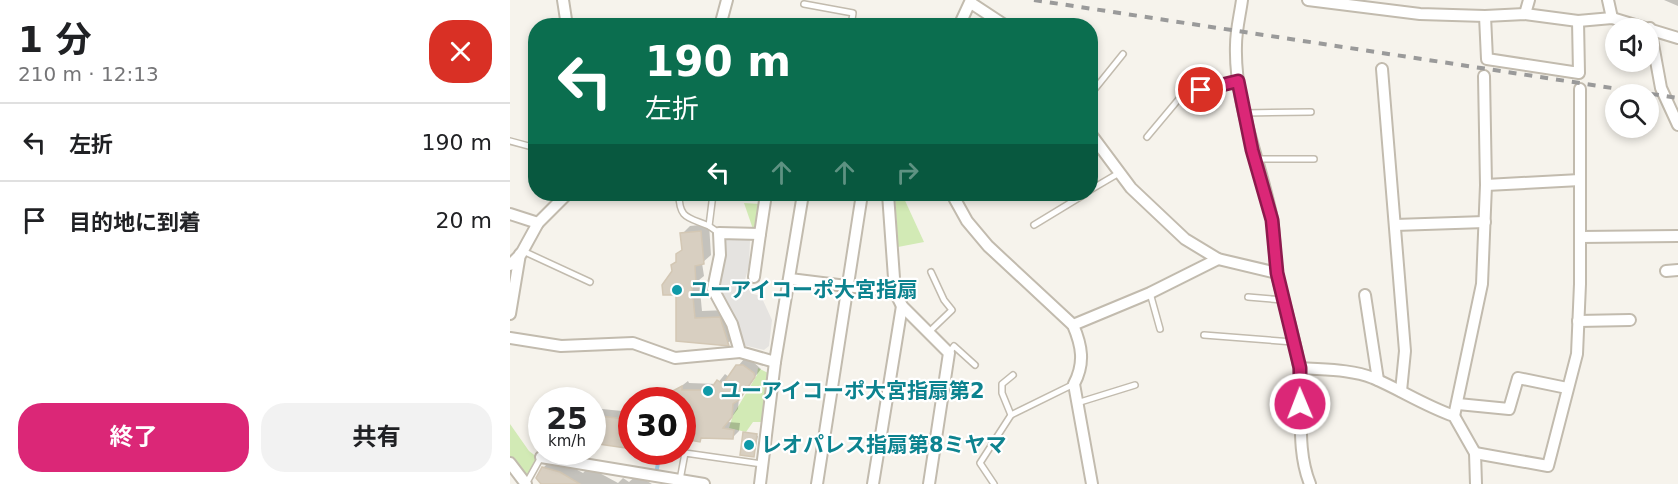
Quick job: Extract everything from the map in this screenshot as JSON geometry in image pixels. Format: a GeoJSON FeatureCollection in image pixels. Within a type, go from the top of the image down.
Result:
{"type":"FeatureCollection","features":[{"type":"Feature","properties":{"kind":"street"},"geometry":{"type":"LineString","coordinates":[[563,0],[566,18]]}},
{"type":"Feature","properties":{"kind":"street"},"geometry":{"type":"LineString","coordinates":[[722,18],[727,0]]}},
{"type":"Feature","properties":{"kind":"street"},"geometry":{"type":"LineString","coordinates":[[1242,0],[1236,45],[1238,81],[1272,220],[1277,273],[1300,368],[1301,441],[1310,484]]}},
{"type":"Feature","properties":{"kind":"street"},"geometry":{"type":"LineString","coordinates":[[1308,0],[1420,14],[1485,16],[1525,14],[1578,21],[1605,19]]}},
{"type":"Feature","properties":{"kind":"street"},"geometry":{"type":"LineString","coordinates":[[1525,14],[1529,0]]}},
{"type":"Feature","properties":{"kind":"street"},"geometry":{"type":"LineString","coordinates":[[1608,0],[1612,18]]}},
{"type":"Feature","properties":{"kind":"street"},"geometry":{"type":"LineString","coordinates":[[963,18],[971,2],[994,18]]}},
{"type":"Feature","properties":{"kind":"street"},"geometry":{"type":"LineString","coordinates":[[1485,16],[1487,59],[1579,73],[1578,21]]}},
{"type":"Feature","properties":{"kind":"street"},"geometry":{"type":"LineString","coordinates":[[1659,31],[1678,38]]}},
{"type":"Feature","properties":{"kind":"street"},"geometry":{"type":"LineString","coordinates":[[1382,69],[1405,351],[1401,390]]}},
{"type":"Feature","properties":{"kind":"street"},"geometry":{"type":"LineString","coordinates":[[1657,72],[1660,88],[1678,125]]}},
{"type":"Feature","properties":{"kind":"street"},"geometry":{"type":"LineString","coordinates":[[1454,416],[1482,284],[1486,185],[1484,76]]}},
{"type":"Feature","properties":{"kind":"street"},"geometry":{"type":"LineString","coordinates":[[1475,453],[1548,466],[1577,354],[1580,89]]}},
{"type":"Feature","properties":{"kind":"street"},"geometry":{"type":"LineString","coordinates":[[1098,144],[1131,188],[1185,239],[1218,259],[1277,273]]}},
{"type":"Feature","properties":{"kind":"street"},"geometry":{"type":"LineString","coordinates":[[1486,185],[1580,180]]}},
{"type":"Feature","properties":{"kind":"street"},"geometry":{"type":"LineString","coordinates":[[510,265],[538,224],[560,201]]}},
{"type":"Feature","properties":{"kind":"street"},"geometry":{"type":"LineString","coordinates":[[753,277],[765,201]]}},
{"type":"Feature","properties":{"kind":"street"},"geometry":{"type":"LineString","coordinates":[[760,484],[775,362],[802,201]]}},
{"type":"Feature","properties":{"kind":"street"},"geometry":{"type":"LineString","coordinates":[[817,484],[861,201]]}},
{"type":"Feature","properties":{"kind":"street"},"geometry":{"type":"LineString","coordinates":[[888,201],[894,292],[902,306],[949,353],[929,484]]}},
{"type":"Feature","properties":{"kind":"street"},"geometry":{"type":"LineString","coordinates":[[956,201],[967,222],[988,246],[1073,325],[1081,342],[1083,359],[1074,384],[1092,484]]}},
{"type":"Feature","properties":{"kind":"street"},"geometry":{"type":"LineString","coordinates":[[510,214],[538,224]]}},
{"type":"Feature","properties":{"kind":"street"},"geometry":{"type":"LineString","coordinates":[[1395,225],[1485,222]]}},
{"type":"Feature","properties":{"kind":"street"},"geometry":{"type":"LineString","coordinates":[[740,352],[732,324],[713,289],[720,255],[719,233],[760,234]]}},
{"type":"Feature","properties":{"kind":"street"},"geometry":{"type":"LineString","coordinates":[[1580,237],[1678,236]]}},
{"type":"Feature","properties":{"kind":"street"},"geometry":{"type":"LineString","coordinates":[[510,314],[521,252]]}},
{"type":"Feature","properties":{"kind":"street"},"geometry":{"type":"LineString","coordinates":[[1073,325],[1150,292],[1218,259]]}},
{"type":"Feature","properties":{"kind":"street"},"geometry":{"type":"LineString","coordinates":[[1666,271],[1678,270]]}},
{"type":"Feature","properties":{"kind":"street"},"geometry":{"type":"LineString","coordinates":[[790,279],[894,292]]}},
{"type":"Feature","properties":{"kind":"street"},"geometry":{"type":"LineString","coordinates":[[1365,295],[1378,380]]}},
{"type":"Feature","properties":{"kind":"street"},"geometry":{"type":"LineString","coordinates":[[873,484],[902,306]]}},
{"type":"Feature","properties":{"kind":"street"},"geometry":{"type":"LineString","coordinates":[[1578,321],[1630,320]]}},
{"type":"Feature","properties":{"kind":"street"},"geometry":{"type":"LineString","coordinates":[[510,338],[561,346],[633,344],[675,358],[740,352],[775,362]]}},
{"type":"Feature","properties":{"kind":"street"},"geometry":{"type":"LineString","coordinates":[[1300,368],[1345,371],[1378,380],[1401,390],[1425,406],[1454,416],[1475,453],[1476,484]]}},
{"type":"Feature","properties":{"kind":"street"},"geometry":{"type":"LineString","coordinates":[[1458,404],[1509,409],[1518,378],[1568,388]]}},
{"type":"Feature","properties":{"kind":"street"},"geometry":{"type":"LineString","coordinates":[[510,464],[526,484]]}},
{"type":"Feature","properties":{"kind":"street"},"geometry":{"type":"LineString","coordinates":[[589,465],[704,484]]}},
{"type":"Feature","properties":{"kind":"lane"},"geometry":{"type":"LineString","coordinates":[[804,4],[853,13],[852,18]]}},
{"type":"Feature","properties":{"kind":"lane"},"geometry":{"type":"LineString","coordinates":[[1098,85],[1123,54]]}},
{"type":"Feature","properties":{"kind":"lane"},"geometry":{"type":"LineString","coordinates":[[1147,137],[1183,94],[1238,81]]}},
{"type":"Feature","properties":{"kind":"lane"},"geometry":{"type":"LineString","coordinates":[[1245,113],[1311,112]]}},
{"type":"Feature","properties":{"kind":"lane"},"geometry":{"type":"LineString","coordinates":[[510,141],[528,146]]}},
{"type":"Feature","properties":{"kind":"lane"},"geometry":{"type":"LineString","coordinates":[[1256,159],[1314,159]]}},
{"type":"Feature","properties":{"kind":"lane"},"geometry":{"type":"LineString","coordinates":[[1098,185],[1119,173]]}},
{"type":"Feature","properties":{"kind":"lane"},"geometry":{"type":"LineString","coordinates":[[679,201],[679,209],[683,215],[719,233]]}},
{"type":"Feature","properties":{"kind":"lane"},"geometry":{"type":"LineString","coordinates":[[709,226],[712,201]]}},
{"type":"Feature","properties":{"kind":"lane"},"geometry":{"type":"LineString","coordinates":[[1034,225],[1073,201]]}},
{"type":"Feature","properties":{"kind":"lane"},"geometry":{"type":"LineString","coordinates":[[521,252],[590,282]]}},
{"type":"Feature","properties":{"kind":"lane"},"geometry":{"type":"LineString","coordinates":[[929,332],[952,310],[944,300],[931,272]]}},
{"type":"Feature","properties":{"kind":"lane"},"geometry":{"type":"LineString","coordinates":[[1150,292],[1160,328]]}},
{"type":"Feature","properties":{"kind":"lane"},"geometry":{"type":"LineString","coordinates":[[1248,297],[1284,301]]}},
{"type":"Feature","properties":{"kind":"lane"},"geometry":{"type":"LineString","coordinates":[[1204,335],[1295,342]]}},
{"type":"Feature","properties":{"kind":"lane"},"geometry":{"type":"LineString","coordinates":[[949,353],[954,346],[975,365]]}},
{"type":"Feature","properties":{"kind":"lane"},"geometry":{"type":"LineString","coordinates":[[1011,415],[1002,393],[1002,384],[1013,375]]}},
{"type":"Feature","properties":{"kind":"lane"},"geometry":{"type":"LineString","coordinates":[[994,484],[980,463],[1011,415],[1074,384]]}},
{"type":"Feature","properties":{"kind":"lane"},"geometry":{"type":"LineString","coordinates":[[1077,403],[1135,385]]}},
{"type":"Feature","properties":{"kind":"lane"},"geometry":{"type":"LineString","coordinates":[[680,480],[685,453],[762,464]]}},
{"type":"Feature","properties":{"kind":"lane"},"geometry":{"type":"LineString","coordinates":[[526,484],[537,465]]}},
{"type":"Feature","properties":{"kind":"green space"},"geometry":{"type":"Polygon","coordinates":[[[895,201],[905,201],[924,242],[898,247],[895,201]]]}},
{"type":"Feature","properties":{"kind":"green space"},"geometry":{"type":"Polygon","coordinates":[[[744,203],[760,204],[757,231],[754,232],[744,203]]]}},
{"type":"Feature","properties":{"kind":"green space"},"geometry":{"type":"Polygon","coordinates":[[[758,368],[770,374],[763,422],[753,422],[746,432],[729,428],[733,415],[757,375],[758,368]]]}},
{"type":"Feature","properties":{"kind":"green space"},"geometry":{"type":"Polygon","coordinates":[[[510,424],[528,450],[528,465],[533,465],[526,478],[510,458],[510,424]]]}},
{"type":"Feature","properties":{"kind":"shaded area"},"geometry":{"type":"Polygon","coordinates":[[[726,237],[747,237],[750,241],[749,266],[744,283],[753,294],[761,296],[772,320],[769,346],[764,350],[743,345],[718,292],[723,241],[726,237]]]}},
{"type":"Feature","properties":{"kind":"building","name":"ユーアイコーポ大宮指扇"},"geometry":{"type":"Polygon","coordinates":[[[701,231],[704,264],[695,266],[696,285],[692,286],[695,318],[720,317],[729,346],[676,341],[676,295],[663,295],[662,285],[672,271],[671,265],[676,262],[676,254],[682,250],[680,233],[701,231]]]}},
{"type":"Feature","properties":{"kind":"building","name":"ユーアイコーポ大宮指扇第2"},"geometry":{"type":"Polygon","coordinates":[[[736,365],[743,365],[754,373],[755,377],[739,400],[733,404],[732,417],[723,428],[734,430],[733,439],[701,438],[700,442],[696,441],[696,390],[710,390],[717,380],[723,384],[736,365]]]}},
{"type":"Feature","properties":{"kind":"building"},"geometry":{"type":"Polygon","coordinates":[[[606,417],[618,418],[618,447],[606,445],[606,417]]]}},
{"type":"Feature","properties":{"kind":"building","name":"レオパレス指扇第8ミヤマ"},"geometry":{"type":"Polygon","coordinates":[[[743,432],[757,434],[754,457],[740,455],[743,432]]]}},
{"type":"Feature","properties":{"kind":"building"},"geometry":{"type":"Polygon","coordinates":[[[542,467],[560,472],[580,484],[541,484],[536,478],[542,467]]]}},
{"type":"Feature","properties":{"kind":"waterway"},"geometry":{"type":"LineString","coordinates":[[656,474],[658,465]]}},
{"type":"Feature","properties":{"kind":"railway"},"geometry":{"type":"LineString","coordinates":[[1034,0],[1678,98]]}},
{"type":"Feature","properties":{"kind":"place","name":"ユーアイコーポ大宮指扇"},"geometry":{"type":"Point","coordinates":[677,290]}},
{"type":"Feature","properties":{"kind":"place","name":"ユーアイコーポ大宮指扇第2"},"geometry":{"type":"Point","coordinates":[708,391]}},
{"type":"Feature","properties":{"kind":"place","name":"レオパレス指扇第8ミヤマ"},"geometry":{"type":"Point","coordinates":[749,445]}},
{"type":"Feature","properties":{"kind":"route"},"geometry":{"type":"LineString","coordinates":[[1201,90],[1238,81],[1252,150],[1272,220],[1277,273],[1300,368],[1300,404]]}}]}
